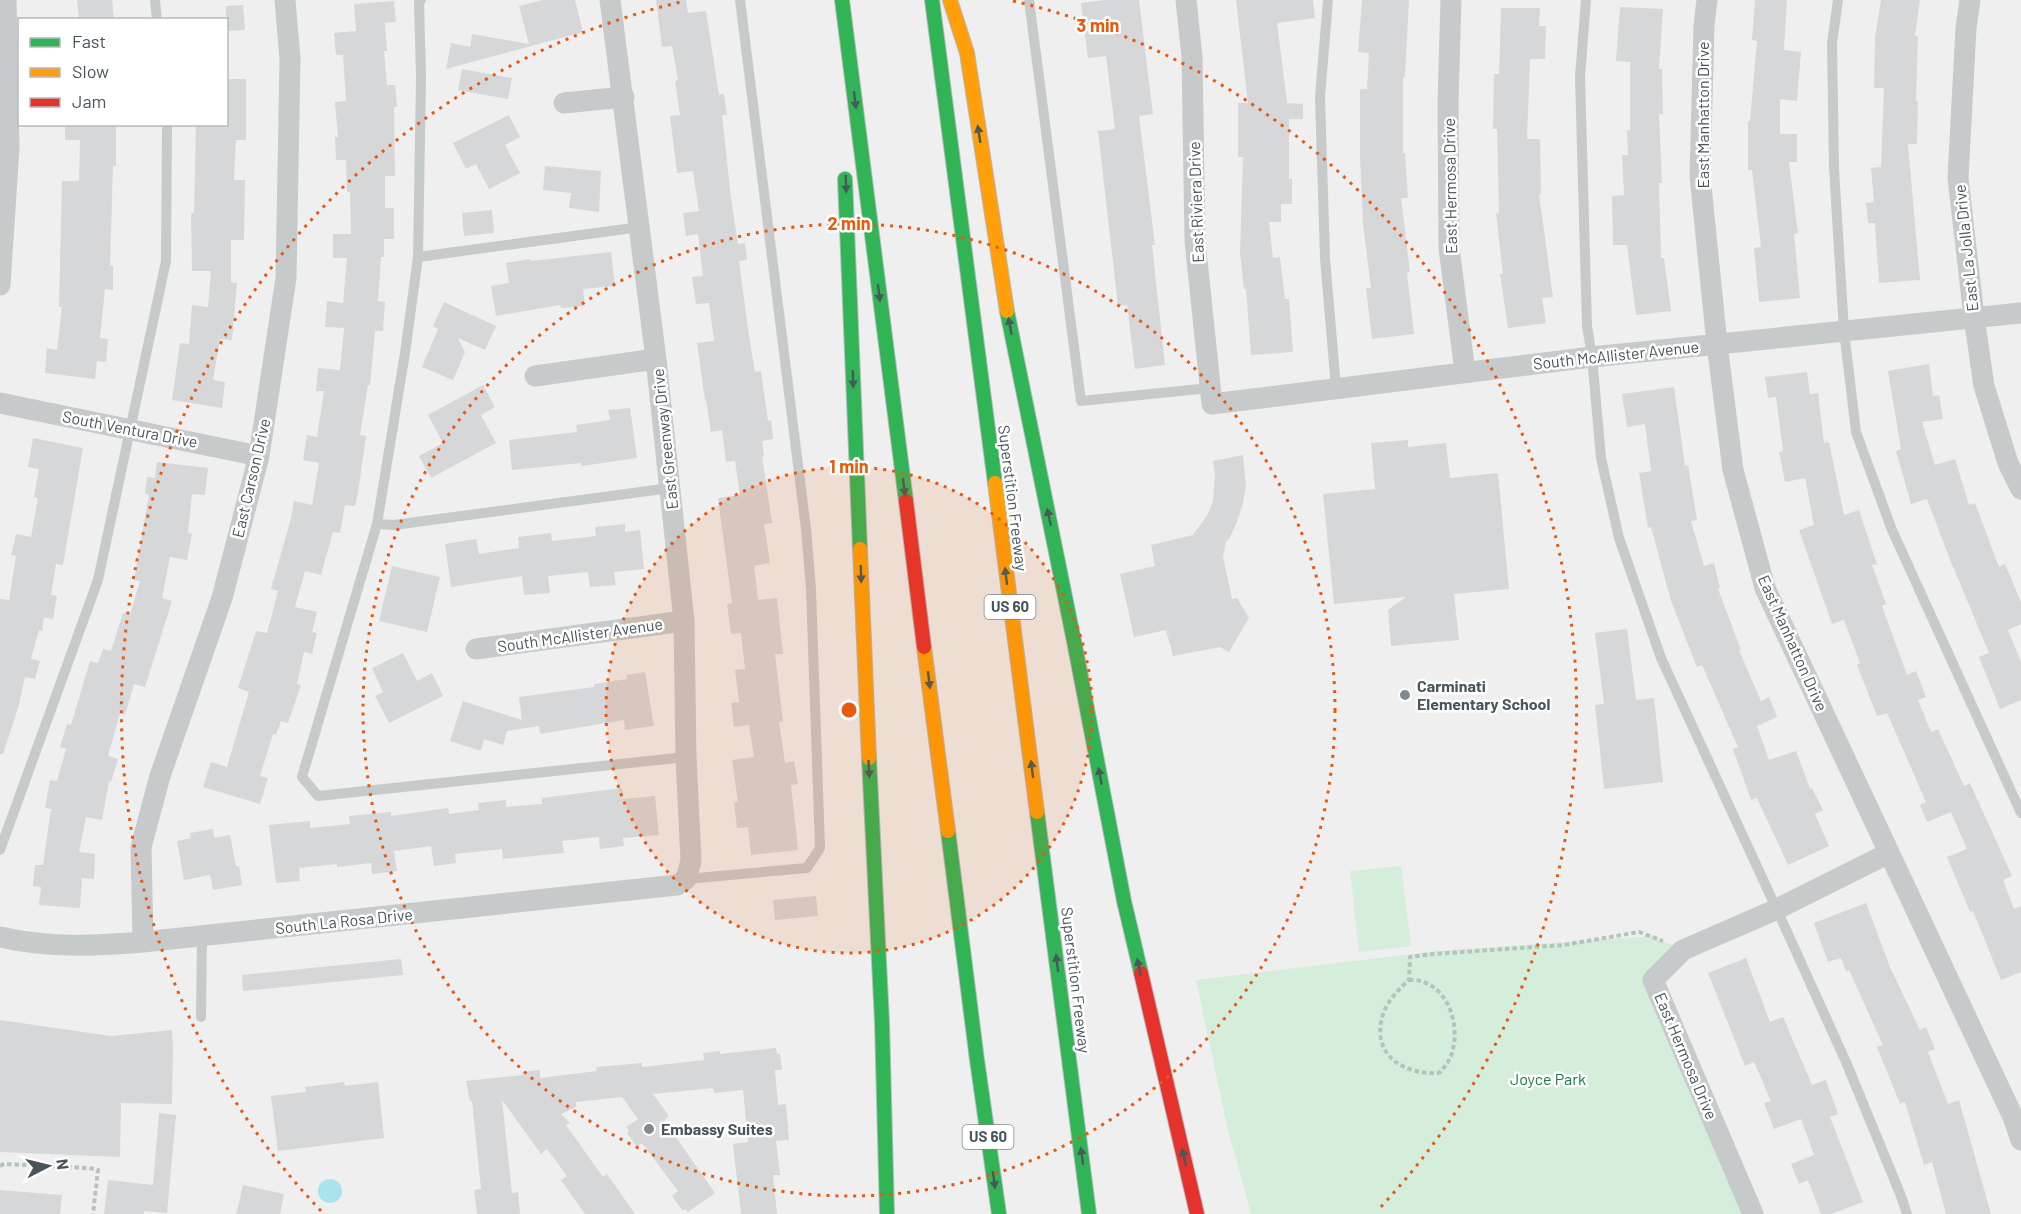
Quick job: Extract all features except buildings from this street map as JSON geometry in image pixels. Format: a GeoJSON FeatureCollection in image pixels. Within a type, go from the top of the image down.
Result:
{"type":"FeatureCollection","features":[{"type":"Feature","properties":{"kind":"highway"},"geometry":{"type":"LineString","coordinates":[[840,0],[843,119]]}},
{"type":"Feature","properties":{"kind":"highway","name":"US 60"},"geometry":{"type":"LineString","coordinates":[[840,0],[977,1060],[999,1214]]}},
{"type":"Feature","properties":{"kind":"highway","name":"Superstition Freeway"},"geometry":{"type":"LineString","coordinates":[[932,0],[1089,1214]]}},
{"type":"Feature","properties":{"kind":"highway"},"geometry":{"type":"LineString","coordinates":[[950,0],[967,53],[1010,330],[1073,636],[1124,901],[1197,1214]]}},
{"type":"Feature","properties":{"kind":"highway"},"geometry":{"type":"LineString","coordinates":[[845,166],[867,725],[882,1022],[887,1214]]}},
{"type":"Feature","properties":{"kind":"street"},"geometry":{"type":"LineString","coordinates":[[1,275],[9,148],[6,0]]}},
{"type":"Feature","properties":{"kind":"street","name":"East Carson Drive"},"geometry":{"type":"LineString","coordinates":[[143,942],[141,847],[160,776],[222,598],[259,456],[286,278],[290,59],[285,0]]}},
{"type":"Feature","properties":{"kind":"street","name":"East Greenway Drive"},"geometry":{"type":"LineString","coordinates":[[610,0],[656,359],[684,621],[686,757],[691,861],[686,879]]}},
{"type":"Feature","properties":{"kind":"street","name":"East Riviera Drive"},"geometry":{"type":"LineString","coordinates":[[1186,0],[1192,57],[1195,241],[1211,396]]}},
{"type":"Feature","properties":{"kind":"street","name":"East Hermosa Drive"},"geometry":{"type":"LineString","coordinates":[[1451,0],[1448,102],[1449,248],[1465,372]]}},
{"type":"Feature","properties":{"kind":"street","name":"East Manhatton Drive"},"geometry":{"type":"LineString","coordinates":[[1707,0],[1704,26],[1700,176],[1716,344],[1733,470],[1765,588],[2013,1116],[2021,1140]]}},
{"type":"Feature","properties":{"kind":"street","name":"East La Jolla Drive"},"geometry":{"type":"LineString","coordinates":[[1970,0],[1966,28],[1958,178],[1984,386],[2008,463],[2021,489]]}},
{"type":"Feature","properties":{"kind":"street"},"geometry":{"type":"LineString","coordinates":[[564,103],[624,97]]}},
{"type":"Feature","properties":{"kind":"street","name":"South McAllister Avenue"},"geometry":{"type":"LineString","coordinates":[[1211,396],[1336,388],[1592,357],[2021,313]]}},
{"type":"Feature","properties":{"kind":"street"},"geometry":{"type":"LineString","coordinates":[[535,376],[656,359]]}},
{"type":"Feature","properties":{"kind":"street","name":"South Ventura Drive"},"geometry":{"type":"LineString","coordinates":[[0,403],[259,456]]}},
{"type":"Feature","properties":{"kind":"street","name":"South McAllister Avenue"},"geometry":{"type":"LineString","coordinates":[[476,649],[684,621]]}},
{"type":"Feature","properties":{"kind":"street","name":"East Hermosa Drive"},"geometry":{"type":"LineString","coordinates":[[1753,1214],[1653,980],[1683,950],[1777,909],[1889,853]]}},
{"type":"Feature","properties":{"kind":"street","name":"South La Rosa Drive"},"geometry":{"type":"LineString","coordinates":[[0,937],[21,942],[94,946],[143,942],[677,885],[686,879]]}},
{"type":"Feature","properties":{"kind":"lane"},"geometry":{"type":"LineString","coordinates":[[155,0],[157,18]]}},
{"type":"Feature","properties":{"kind":"lane"},"geometry":{"type":"LineString","coordinates":[[421,0],[419,2],[421,77],[418,256],[377,524],[302,777],[318,795],[686,757]]}},
{"type":"Feature","properties":{"kind":"lane"},"geometry":{"type":"LineString","coordinates":[[686,879],[807,868],[820,848],[811,589],[806,529],[741,0]]}},
{"type":"Feature","properties":{"kind":"lane"},"geometry":{"type":"LineString","coordinates":[[1029,0],[1082,401],[1211,396]]}},
{"type":"Feature","properties":{"kind":"lane"},"geometry":{"type":"LineString","coordinates":[[1328,0],[1320,97],[1325,258],[1336,388]]}},
{"type":"Feature","properties":{"kind":"lane"},"geometry":{"type":"LineString","coordinates":[[1586,0],[1580,77],[1587,326],[1601,458],[1619,538],[1661,658],[1846,1062],[1902,1196],[1907,1214]]}},
{"type":"Feature","properties":{"kind":"lane"},"geometry":{"type":"LineString","coordinates":[[1838,0],[1832,43],[1834,168],[1844,331],[1856,432],[1888,519],[2021,813]]}},
{"type":"Feature","properties":{"kind":"lane"},"geometry":{"type":"LineString","coordinates":[[0,850],[98,580],[166,261],[166,126]]}},
{"type":"Feature","properties":{"kind":"lane"},"geometry":{"type":"LineString","coordinates":[[418,256],[640,226]]}},
{"type":"Feature","properties":{"kind":"lane"},"geometry":{"type":"LineString","coordinates":[[377,524],[394,525],[670,488]]}},
{"type":"Feature","properties":{"kind":"lane"},"geometry":{"type":"LineString","coordinates":[[201,1017],[202,936]]}},
{"type":"Feature","properties":{"kind":"path"},"geometry":{"type":"LineString","coordinates":[[1409,980],[1424,982],[1437,990],[1452,1013],[1453,1049],[1448,1063],[1439,1073],[1426,1074],[1409,1071],[1395,1064],[1387,1053],[1382,1038],[1382,1019],[1387,1006],[1396,992],[1409,980],[1410,957],[1564,945],[1639,932],[1664,942]]}},
{"type":"Feature","properties":{"kind":"path"},"geometry":{"type":"LineString","coordinates":[[1,1164],[98,1170],[93,1214]]}},
{"type":"Feature","properties":{"kind":"green space"},"geometry":{"type":"Polygon","coordinates":[[[1401,866],[1411,946],[1359,952],[1350,871],[1401,866]]]}},
{"type":"Feature","properties":{"kind":"green space","name":"Joyce Park"},"geometry":{"type":"Polygon","coordinates":[[[1652,936],[1683,950],[1653,980],[1753,1214],[1251,1214],[1227,1126],[1196,980],[1437,951],[1652,936]]]}},
{"type":"Feature","properties":{"kind":"water"},"geometry":{"type":"Polygon","coordinates":[[[330,1179],[339,1182],[342,1191],[339,1200],[330,1203],[321,1200],[318,1191],[321,1182],[330,1179]]]}},
{"type":"Feature","properties":{"kind":"traffic: fast"},"geometry":{"type":"LineString","coordinates":[[842,0],[906,501]]}},
{"type":"Feature","properties":{"kind":"traffic: fast"},"geometry":{"type":"LineString","coordinates":[[932,0],[995,483]]}},
{"type":"Feature","properties":{"kind":"traffic: fast"},"geometry":{"type":"LineString","coordinates":[[845,179],[860,549]]}},
{"type":"Feature","properties":{"kind":"traffic: fast"},"geometry":{"type":"LineString","coordinates":[[1007,311],[1124,901],[1141,973]]}},
{"type":"Feature","properties":{"kind":"traffic: fast"},"geometry":{"type":"LineString","coordinates":[[869,758],[882,1022],[887,1214]]}},
{"type":"Feature","properties":{"kind":"traffic: fast"},"geometry":{"type":"LineString","coordinates":[[1037,812],[1089,1214]]}},
{"type":"Feature","properties":{"kind":"traffic: fast"},"geometry":{"type":"LineString","coordinates":[[948,831],[999,1214]]}},
{"type":"Feature","properties":{"kind":"traffic: slow"},"geometry":{"type":"LineString","coordinates":[[950,0],[967,53],[1007,311]]}},
{"type":"Feature","properties":{"kind":"traffic: slow"},"geometry":{"type":"LineString","coordinates":[[995,483],[1037,812]]}},
{"type":"Feature","properties":{"kind":"traffic: slow"},"geometry":{"type":"LineString","coordinates":[[860,549],[869,758]]}},
{"type":"Feature","properties":{"kind":"traffic: slow"},"geometry":{"type":"LineString","coordinates":[[924,647],[948,831]]}},
{"type":"Feature","properties":{"kind":"traffic: jam"},"geometry":{"type":"LineString","coordinates":[[906,501],[924,647]]}},
{"type":"Feature","properties":{"kind":"traffic: jam"},"geometry":{"type":"LineString","coordinates":[[1141,973],[1197,1214]]}},
{"type":"Feature","properties":{"kind":"place","name":"Carminati Elementary School"},"geometry":{"type":"Point","coordinates":[1405,695]}},
{"type":"Feature","properties":{"kind":"place","name":"Embassy Suites"},"geometry":{"type":"Point","coordinates":[649,1129]}}]}
